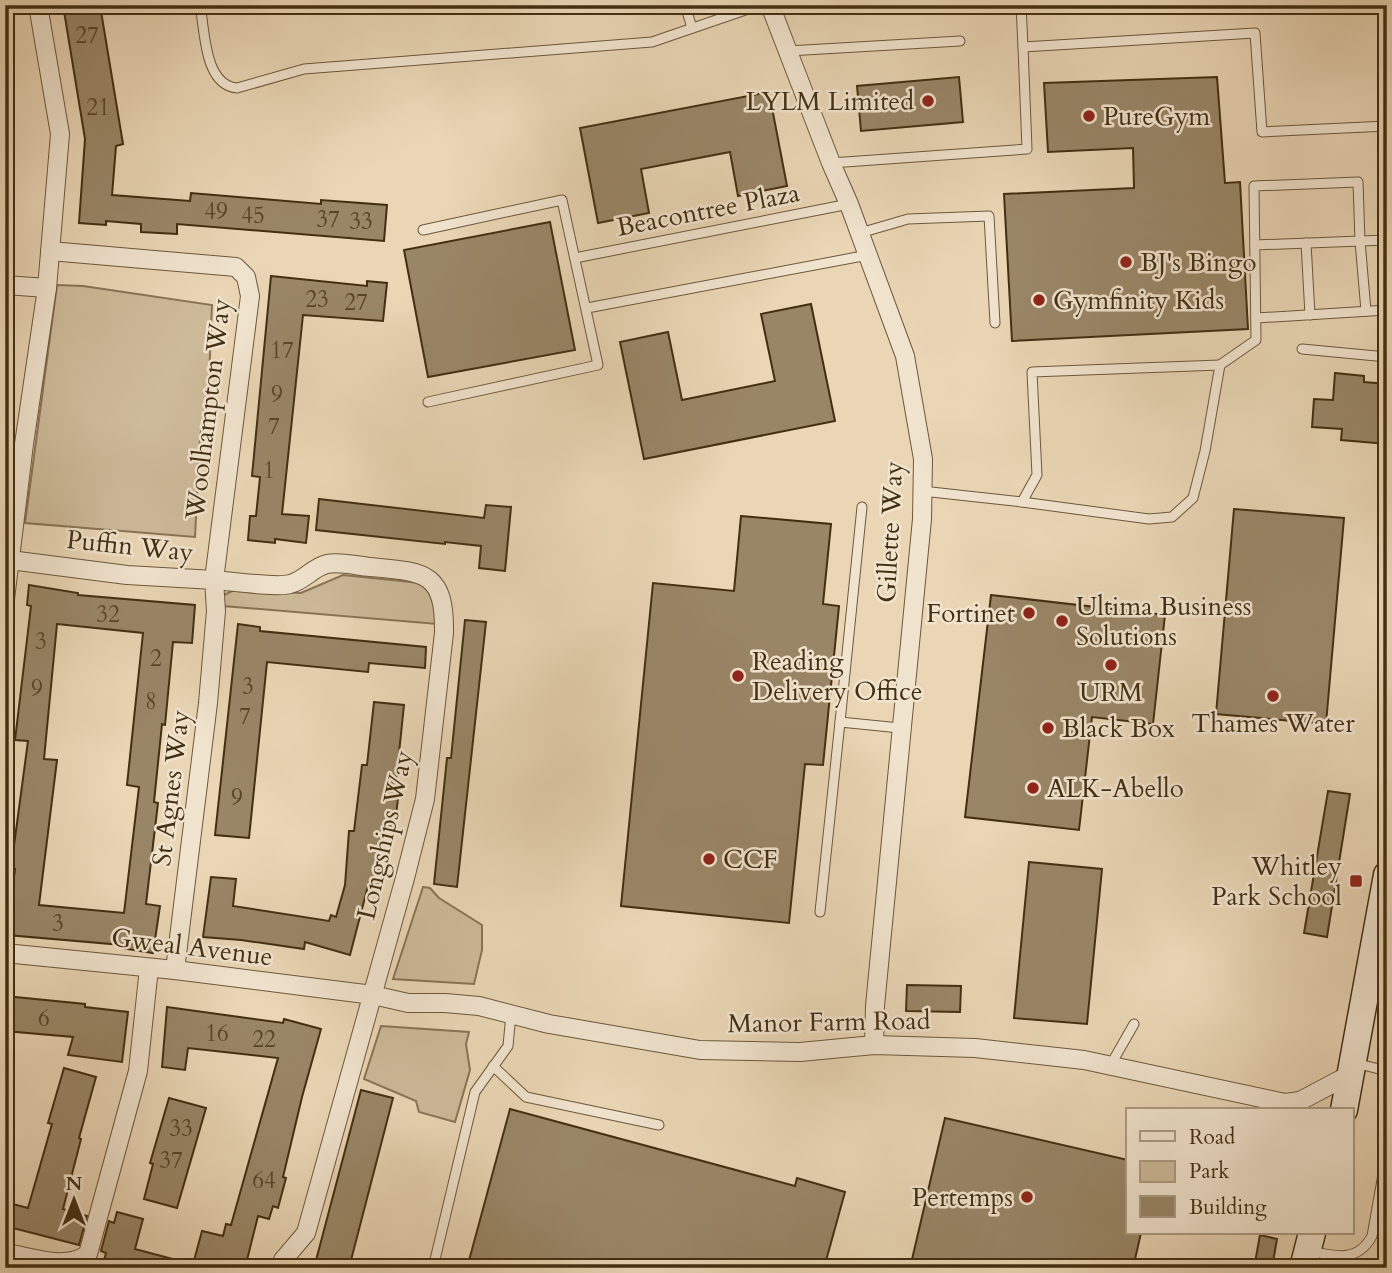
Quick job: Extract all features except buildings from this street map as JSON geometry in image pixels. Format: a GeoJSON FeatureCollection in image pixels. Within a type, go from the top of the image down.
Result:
{"type":"FeatureCollection","features":[{"type":"Feature","properties":{"kind":"main road"},"geometry":{"type":"LineString","coordinates":[[1344,1108],[1387,875]]}},
{"type":"Feature","properties":{"kind":"street"},"geometry":{"type":"LineString","coordinates":[[5,599],[47,288],[60,134],[38,5]]}},
{"type":"Feature","properties":{"kind":"street","name":"Gillette Way"},"geometry":{"type":"LineString","coordinates":[[770,5],[849,204],[905,356],[923,459],[922,519],[900,728],[875,1006],[874,1045]]}},
{"type":"Feature","properties":{"kind":"street","name":"Woolhampton Way"},"geometry":{"type":"LineString","coordinates":[[50,251],[145,257],[236,267],[246,277],[250,296],[246,334],[214,580]]}},
{"type":"Feature","properties":{"kind":"street"},"geometry":{"type":"LineString","coordinates":[[5,285],[47,288]]}},
{"type":"Feature","properties":{"kind":"street","name":"Puffin Way"},"geometry":{"type":"LineString","coordinates":[[10,560],[127,575],[214,580],[216,611]]}},
{"type":"Feature","properties":{"kind":"street","name":"Longships Way"},"geometry":{"type":"LineString","coordinates":[[214,580],[289,585],[313,569],[329,563],[414,571],[428,578],[439,591],[444,607],[444,633],[425,799],[306,1233],[283,1260],[281,1268]]}},
{"type":"Feature","properties":{"kind":"street","name":"St Agnes Way"},"geometry":{"type":"LineString","coordinates":[[175,970],[216,611]]}},
{"type":"Feature","properties":{"kind":"street","name":"Gweal Avenue"},"geometry":{"type":"LineString","coordinates":[[5,953],[175,970],[373,995]]}},
{"type":"Feature","properties":{"kind":"street"},"geometry":{"type":"LineString","coordinates":[[14,1258],[64,1264],[77,1262],[88,1254],[138,1071],[149,968]]}},
{"type":"Feature","properties":{"kind":"street","name":"Manor Farm Road"},"geometry":{"type":"LineString","coordinates":[[373,995],[408,1003],[479,1006],[549,1024],[700,1050],[800,1052],[874,1045],[975,1048],[1084,1060],[1289,1107],[1352,1069]]}},
{"type":"Feature","properties":{"kind":"lane"},"geometry":{"type":"LineString","coordinates":[[200,5],[212,69],[219,81],[230,88],[304,69],[652,42],[760,5]]}},
{"type":"Feature","properties":{"kind":"lane"},"geometry":{"type":"LineString","coordinates":[[685,5],[692,28]]}},
{"type":"Feature","properties":{"kind":"lane"},"geometry":{"type":"LineString","coordinates":[[831,163],[1027,149],[1021,5]]}},
{"type":"Feature","properties":{"kind":"lane"},"geometry":{"type":"LineString","coordinates":[[1023,47],[1255,33],[1262,132],[1387,126]]}},
{"type":"Feature","properties":{"kind":"lane"},"geometry":{"type":"LineString","coordinates":[[788,51],[960,41]]}},
{"type":"Feature","properties":{"kind":"lane"},"geometry":{"type":"LineString","coordinates":[[1023,502],[1037,475],[1032,372],[1220,365],[1256,340],[1254,186],[1358,182],[1366,311]]}},
{"type":"Feature","properties":{"kind":"lane"},"geometry":{"type":"LineString","coordinates":[[422,230],[562,200],[598,365],[428,402]]}},
{"type":"Feature","properties":{"kind":"lane","name":"Beacontree Plaza"},"geometry":{"type":"LineString","coordinates":[[575,258],[849,204]]}},
{"type":"Feature","properties":{"kind":"lane"},"geometry":{"type":"LineString","coordinates":[[860,233],[908,219],[989,216],[995,323]]}},
{"type":"Feature","properties":{"kind":"lane"},"geometry":{"type":"LineString","coordinates":[[1255,245],[1387,240]]}},
{"type":"Feature","properties":{"kind":"lane"},"geometry":{"type":"LineString","coordinates":[[1306,243],[1310,315]]}},
{"type":"Feature","properties":{"kind":"lane"},"geometry":{"type":"LineString","coordinates":[[587,309],[868,255]]}},
{"type":"Feature","properties":{"kind":"lane"},"geometry":{"type":"LineString","coordinates":[[1256,318],[1387,310]]}},
{"type":"Feature","properties":{"kind":"lane"},"geometry":{"type":"LineString","coordinates":[[1302,349],[1387,358]]}},
{"type":"Feature","properties":{"kind":"lane"},"geometry":{"type":"LineString","coordinates":[[922,491],[1149,519],[1172,517],[1193,498],[1205,451],[1220,365]]}},
{"type":"Feature","properties":{"kind":"lane"},"geometry":{"type":"LineString","coordinates":[[820,912],[862,508]]}},
{"type":"Feature","properties":{"kind":"lane"},"geometry":{"type":"LineString","coordinates":[[840,722],[900,728]]}},
{"type":"Feature","properties":{"kind":"lane"},"geometry":{"type":"LineString","coordinates":[[432,1268],[475,1092],[508,1046],[511,1014]]}},
{"type":"Feature","properties":{"kind":"lane"},"geometry":{"type":"LineString","coordinates":[[1110,1066],[1134,1024]]}},
{"type":"Feature","properties":{"kind":"lane"},"geometry":{"type":"LineString","coordinates":[[493,1066],[526,1097],[659,1125]]}},
{"type":"Feature","properties":{"kind":"lane"},"geometry":{"type":"LineString","coordinates":[[1352,1069],[1387,1071]]}},
{"type":"Feature","properties":{"kind":"lane"},"geometry":{"type":"LineString","coordinates":[[1308,1250],[1343,1257],[1355,1254],[1368,1245],[1373,1237],[1387,1152]]}},
{"type":"Feature","properties":{"kind":"green space"},"geometry":{"type":"Polygon","coordinates":[[[57,285],[83,286],[212,305],[209,380],[200,438],[195,537],[25,523],[57,285]]]}},
{"type":"Feature","properties":{"kind":"green space"},"geometry":{"type":"Polygon","coordinates":[[[343,575],[421,583],[439,602],[437,624],[223,606],[224,595],[234,590],[301,593],[343,575]]]}},
{"type":"Feature","properties":{"kind":"green space"},"geometry":{"type":"Polygon","coordinates":[[[423,887],[430,888],[439,898],[482,925],[482,950],[474,984],[393,979],[423,887]]]}},
{"type":"Feature","properties":{"kind":"green space"},"geometry":{"type":"Polygon","coordinates":[[[381,1026],[469,1032],[466,1044],[470,1070],[455,1122],[419,1112],[416,1101],[364,1079],[381,1026]]]}},
{"type":"Feature","properties":{"kind":"place","name":"LYLM Limited"},"geometry":{"type":"Point","coordinates":[928,101]}},
{"type":"Feature","properties":{"kind":"place","name":"PureGym"},"geometry":{"type":"Point","coordinates":[1089,116]}},
{"type":"Feature","properties":{"kind":"place","name":"BJ's Bingo"},"geometry":{"type":"Point","coordinates":[1126,262]}},
{"type":"Feature","properties":{"kind":"place","name":"Gymfinity Kids"},"geometry":{"type":"Point","coordinates":[1039,300]}},
{"type":"Feature","properties":{"kind":"place","name":"Fortinet"},"geometry":{"type":"Point","coordinates":[1029,613]}},
{"type":"Feature","properties":{"kind":"place","name":"Ultima Business Solutions"},"geometry":{"type":"Point","coordinates":[1062,621]}},
{"type":"Feature","properties":{"kind":"place","name":"URM"},"geometry":{"type":"Point","coordinates":[1111,665]}},
{"type":"Feature","properties":{"kind":"place","name":"Reading Delivery Office"},"geometry":{"type":"Point","coordinates":[738,676]}},
{"type":"Feature","properties":{"kind":"place","name":"Thames Water"},"geometry":{"type":"Point","coordinates":[1273,696]}},
{"type":"Feature","properties":{"kind":"place","name":"Black Box"},"geometry":{"type":"Point","coordinates":[1048,728]}},
{"type":"Feature","properties":{"kind":"place","name":"ALK-Abello"},"geometry":{"type":"Point","coordinates":[1033,788]}},
{"type":"Feature","properties":{"kind":"place","name":"CCF"},"geometry":{"type":"Point","coordinates":[709,859]}},
{"type":"Feature","properties":{"kind":"place","name":"Whitley Park School"},"geometry":{"type":"Point","coordinates":[1356,881]}},
{"type":"Feature","properties":{"kind":"place","name":"Pertemps"},"geometry":{"type":"Point","coordinates":[1027,1197]}}]}
